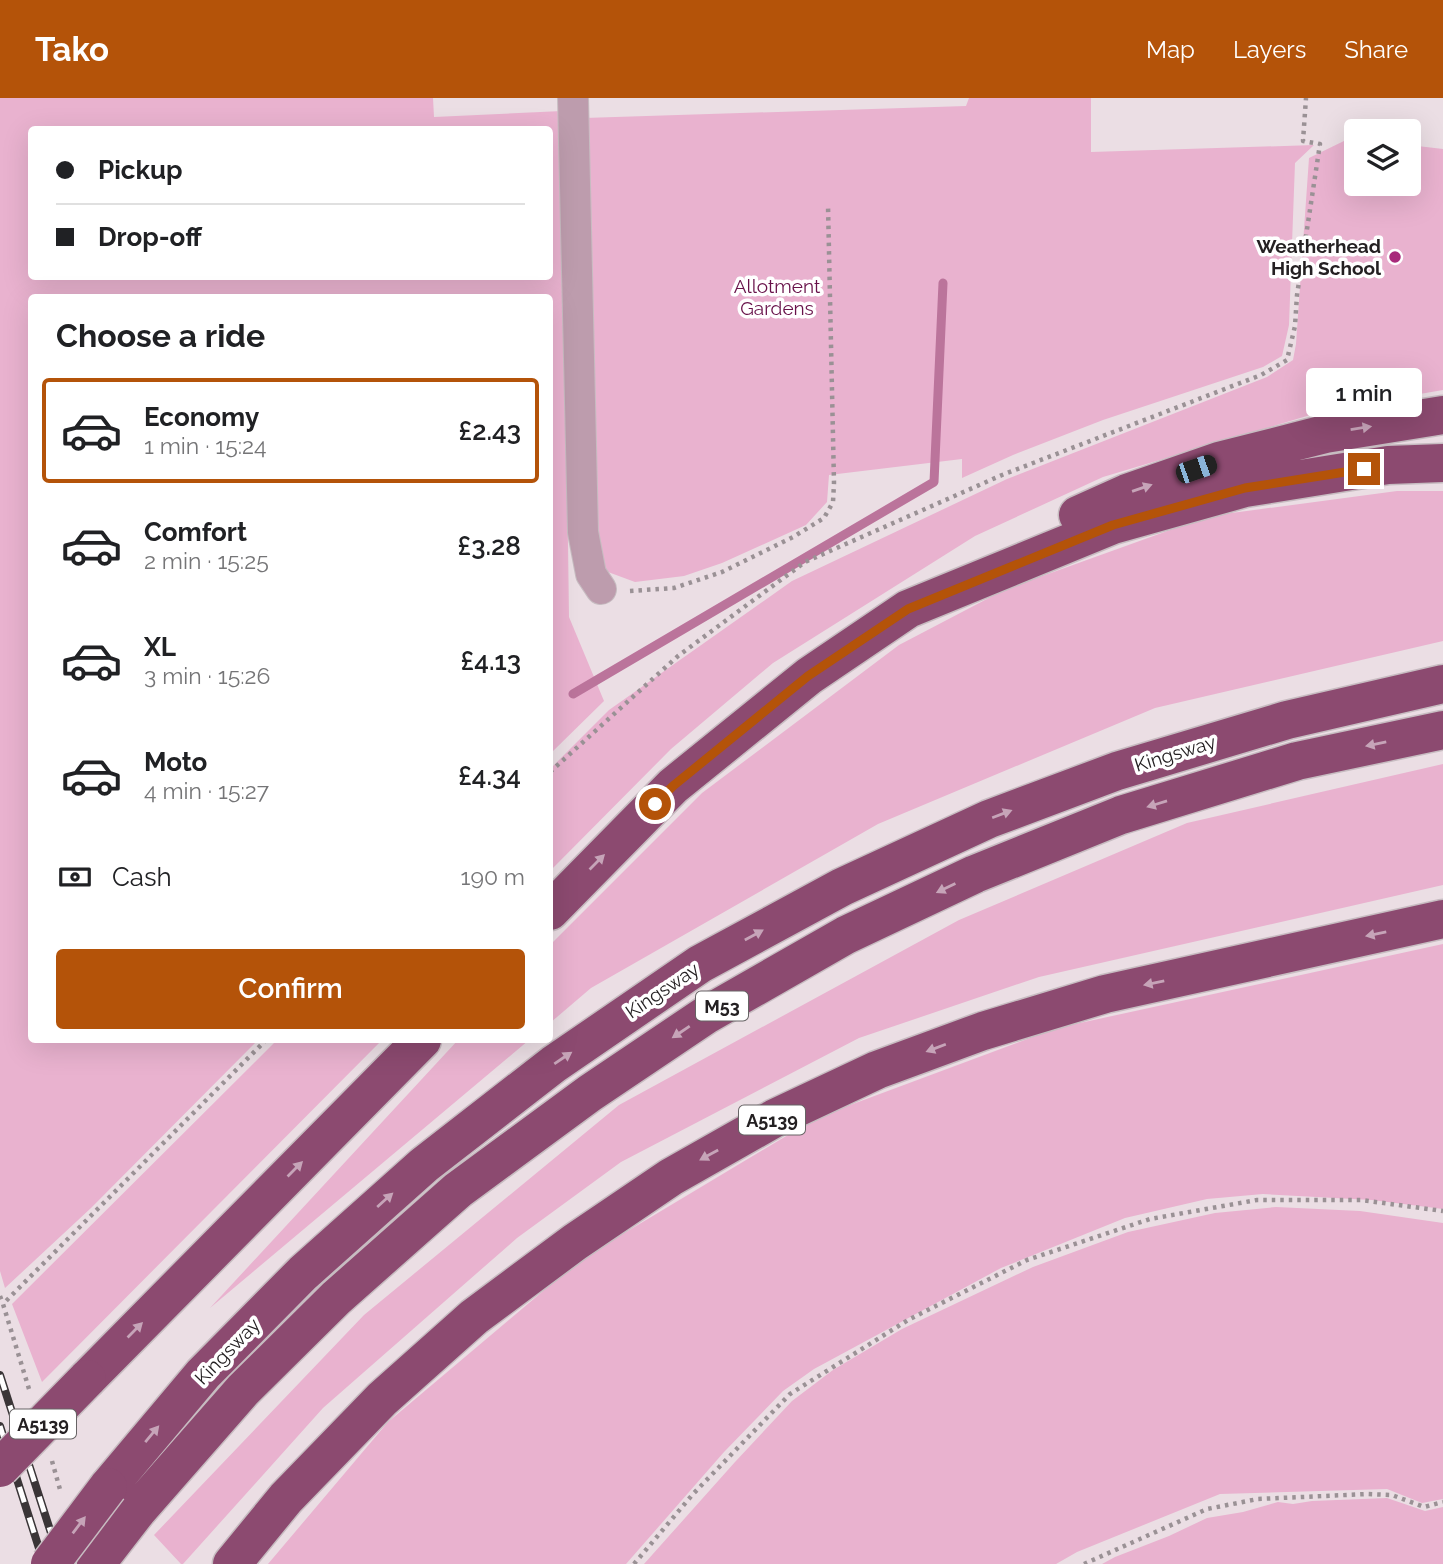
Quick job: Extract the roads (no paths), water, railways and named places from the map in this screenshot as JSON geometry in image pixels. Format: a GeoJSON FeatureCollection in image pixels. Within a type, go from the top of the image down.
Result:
{"type":"FeatureCollection","features":[{"type":"Feature","properties":{"kind":"highway"},"geometry":{"type":"LineString","coordinates":[[553,908],[673,786],[808,676],[908,609],[1026,539],[1127,493],[1219,461],[1325,434],[1443,415]]}},
{"type":"Feature","properties":{"kind":"highway"},"geometry":{"type":"LineString","coordinates":[[908,609],[1113,525],[1245,488],[1388,465],[1443,463]]}},
{"type":"Feature","properties":{"kind":"highway","name":"Kingsway"},"geometry":{"type":"LineString","coordinates":[[50,1564],[108,1487],[203,1374],[303,1273],[424,1165],[554,1064],[700,964],[842,887],[989,819],[1104,776],[1287,720],[1443,684]]}},
{"type":"Feature","properties":{"kind":"highway","name":"M53"},"geometry":{"type":"LineString","coordinates":[[96,1564],[137,1511],[243,1390],[336,1298],[458,1190],[590,1093],[706,1015],[846,935],[975,874],[1121,815],[1297,761],[1443,730]]}},
{"type":"Feature","properties":{"kind":"highway","name":"A5139"},"geometry":{"type":"LineString","coordinates":[[232,1564],[286,1499],[382,1399],[474,1317],[575,1242],[671,1177],[775,1118],[877,1070],[983,1031],[1105,994],[1443,919]]}},
{"type":"Feature","properties":{"kind":"highway","name":"A5139"},"geometry":{"type":"LineString","coordinates":[[0,1468],[419,1043]]}},
{"type":"Feature","properties":{"kind":"street"},"geometry":{"type":"LineString","coordinates":[[573,98],[583,532],[591,573],[601,589]]}},
{"type":"Feature","properties":{"kind":"waterway"},"geometry":{"type":"LineString","coordinates":[[573,694],[934,482],[943,283]]}},
{"type":"Feature","properties":{"kind":"railway"},"geometry":{"type":"LineString","coordinates":[[0,1375],[61,1564]]}},
{"type":"Feature","properties":{"kind":"railway"},"geometry":{"type":"LineString","coordinates":[[0,1426],[44,1564]]}},
{"type":"Feature","properties":{"kind":"place","name":"Weatherhead High School"},"geometry":{"type":"Point","coordinates":[1395,257]}},
{"type":"Feature","properties":{"kind":"park label","name":"Allotment Gardens"},"geometry":{"type":"Point","coordinates":[777,297]}}]}
